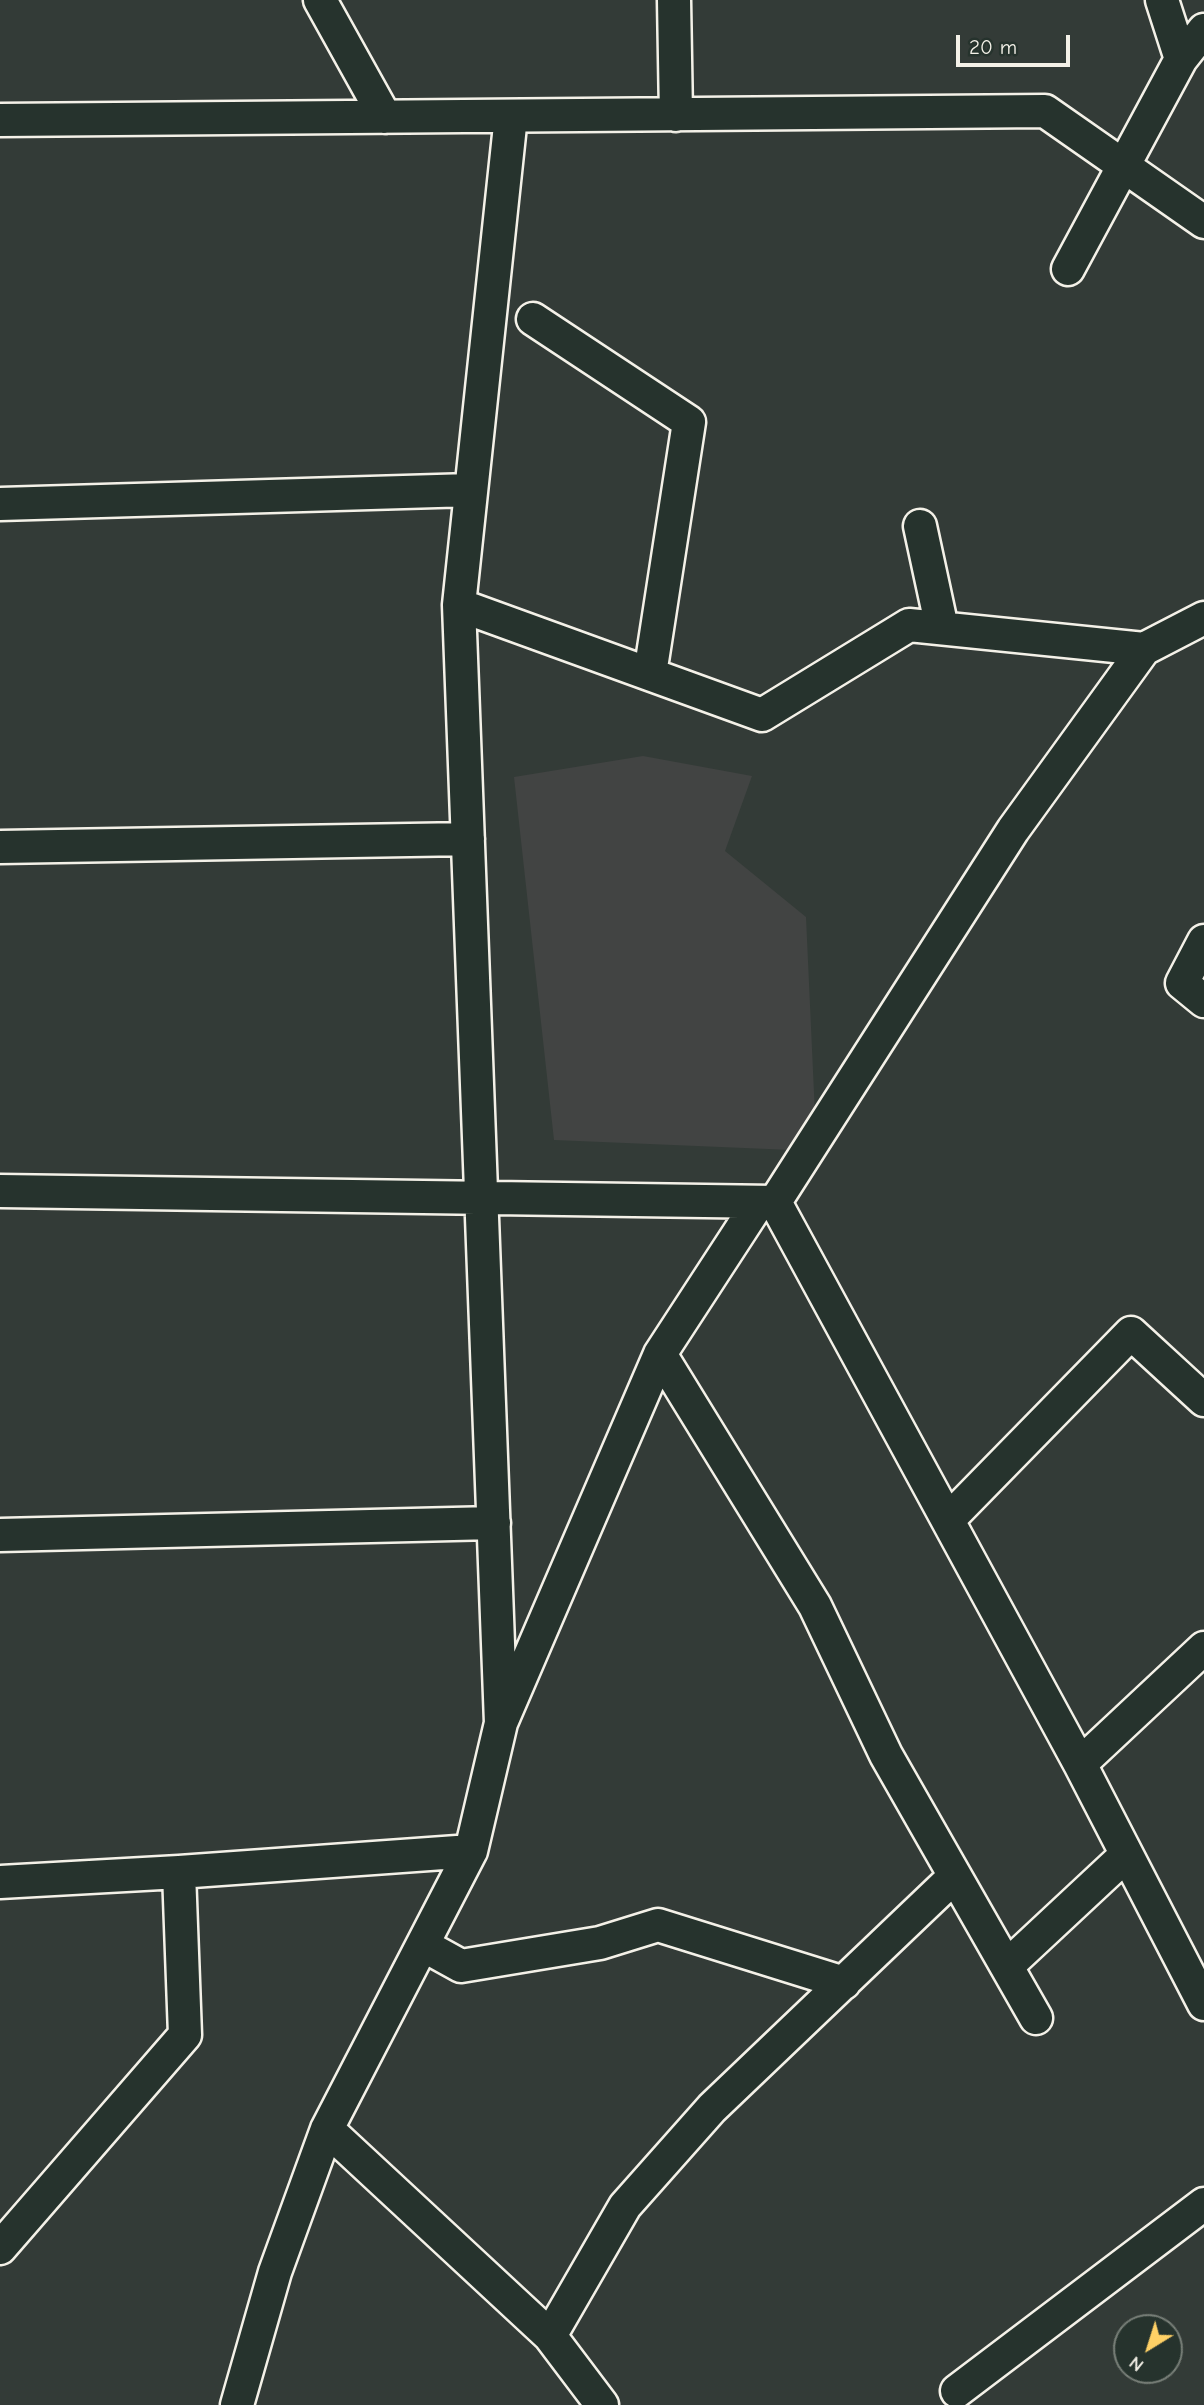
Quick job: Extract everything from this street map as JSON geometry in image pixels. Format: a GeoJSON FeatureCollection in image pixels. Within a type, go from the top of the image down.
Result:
{"type":"FeatureCollection","features":[{"type":"Feature","properties":{"kind":"street"},"geometry":{"type":"LineString","coordinates":[[320,0],[385,117]]}},
{"type":"Feature","properties":{"kind":"street"},"geometry":{"type":"LineString","coordinates":[[674,0],[676,115]]}},
{"type":"Feature","properties":{"kind":"street"},"geometry":{"type":"LineString","coordinates":[[1162,0],[1181,59]]}},
{"type":"Feature","properties":{"kind":"street"},"geometry":{"type":"LineString","coordinates":[[1068,269],[1181,59],[1204,30]]}},
{"type":"Feature","properties":{"kind":"street"},"geometry":{"type":"LineString","coordinates":[[0,120],[1045,111],[1204,222]]}},
{"type":"Feature","properties":{"kind":"street"},"geometry":{"type":"LineString","coordinates":[[501,1723],[459,605],[510,116]]}},
{"type":"Feature","properties":{"kind":"street"},"geometry":{"type":"LineString","coordinates":[[533,318],[689,422],[650,674]]}},
{"type":"Feature","properties":{"kind":"street"},"geometry":{"type":"LineString","coordinates":[[0,504],[471,490]]}},
{"type":"Feature","properties":{"kind":"street"},"geometry":{"type":"LineString","coordinates":[[920,526],[942,628]]}},
{"type":"Feature","properties":{"kind":"street"},"geometry":{"type":"LineString","coordinates":[[459,605],[762,715],[909,625],[1144,649]]}},
{"type":"Feature","properties":{"kind":"street"},"geometry":{"type":"LineString","coordinates":[[237,2405],[275,2272],[327,2129],[471,1852],[501,1723],[660,1354],[767,1202],[1013,830],[1144,649],[1204,618]]}},
{"type":"Feature","properties":{"kind":"street"},"geometry":{"type":"LineString","coordinates":[[0,847],[468,839]]}},
{"type":"Feature","properties":{"kind":"street"},"geometry":{"type":"LineString","coordinates":[[1204,941],[1182,983],[1204,1001]]}},
{"type":"Feature","properties":{"kind":"street"},"geometry":{"type":"LineString","coordinates":[[0,1191],[767,1202]]}},
{"type":"Feature","properties":{"kind":"street"},"geometry":{"type":"LineString","coordinates":[[767,1202],[948,1520],[1080,1764],[1204,2004]]}},
{"type":"Feature","properties":{"kind":"street"},"geometry":{"type":"LineString","coordinates":[[948,1520],[1131,1333],[1204,1400]]}},
{"type":"Feature","properties":{"kind":"street"},"geometry":{"type":"LineString","coordinates":[[660,1354],[815,1606],[886,1755],[1036,2018]]}},
{"type":"Feature","properties":{"kind":"street"},"geometry":{"type":"LineString","coordinates":[[0,1535],[494,1523]]}},
{"type":"Feature","properties":{"kind":"street"},"geometry":{"type":"LineString","coordinates":[[1080,1764],[1204,1648]]}},
{"type":"Feature","properties":{"kind":"street"},"geometry":{"type":"LineString","coordinates":[[0,1882],[471,1852]]}},
{"type":"Feature","properties":{"kind":"street"},"geometry":{"type":"LineString","coordinates":[[1007,1966],[1126,1855]]}},
{"type":"Feature","properties":{"kind":"street"},"geometry":{"type":"LineString","coordinates":[[0,2248],[185,2035],[179,1872]]}},
{"type":"Feature","properties":{"kind":"street"},"geometry":{"type":"LineString","coordinates":[[550,2336],[625,2206],[712,2108],[955,1876]]}},
{"type":"Feature","properties":{"kind":"street"},"geometry":{"type":"LineString","coordinates":[[423,1945],[461,1966],[600,1943],[658,1925],[844,1983]]}},
{"type":"Feature","properties":{"kind":"street"},"geometry":{"type":"LineString","coordinates":[[327,2129],[550,2336],[602,2405]]}},
{"type":"Feature","properties":{"kind":"street"},"geometry":{"type":"LineString","coordinates":[[957,2391],[1204,2204]]}},
{"type":"Feature","properties":{"kind":"shaded area"},"geometry":{"type":"Polygon","coordinates":[[[643,756],[752,776],[725,851],[806,917],[815,1115],[792,1150],[554,1140],[514,777],[643,756]]]}}]}
